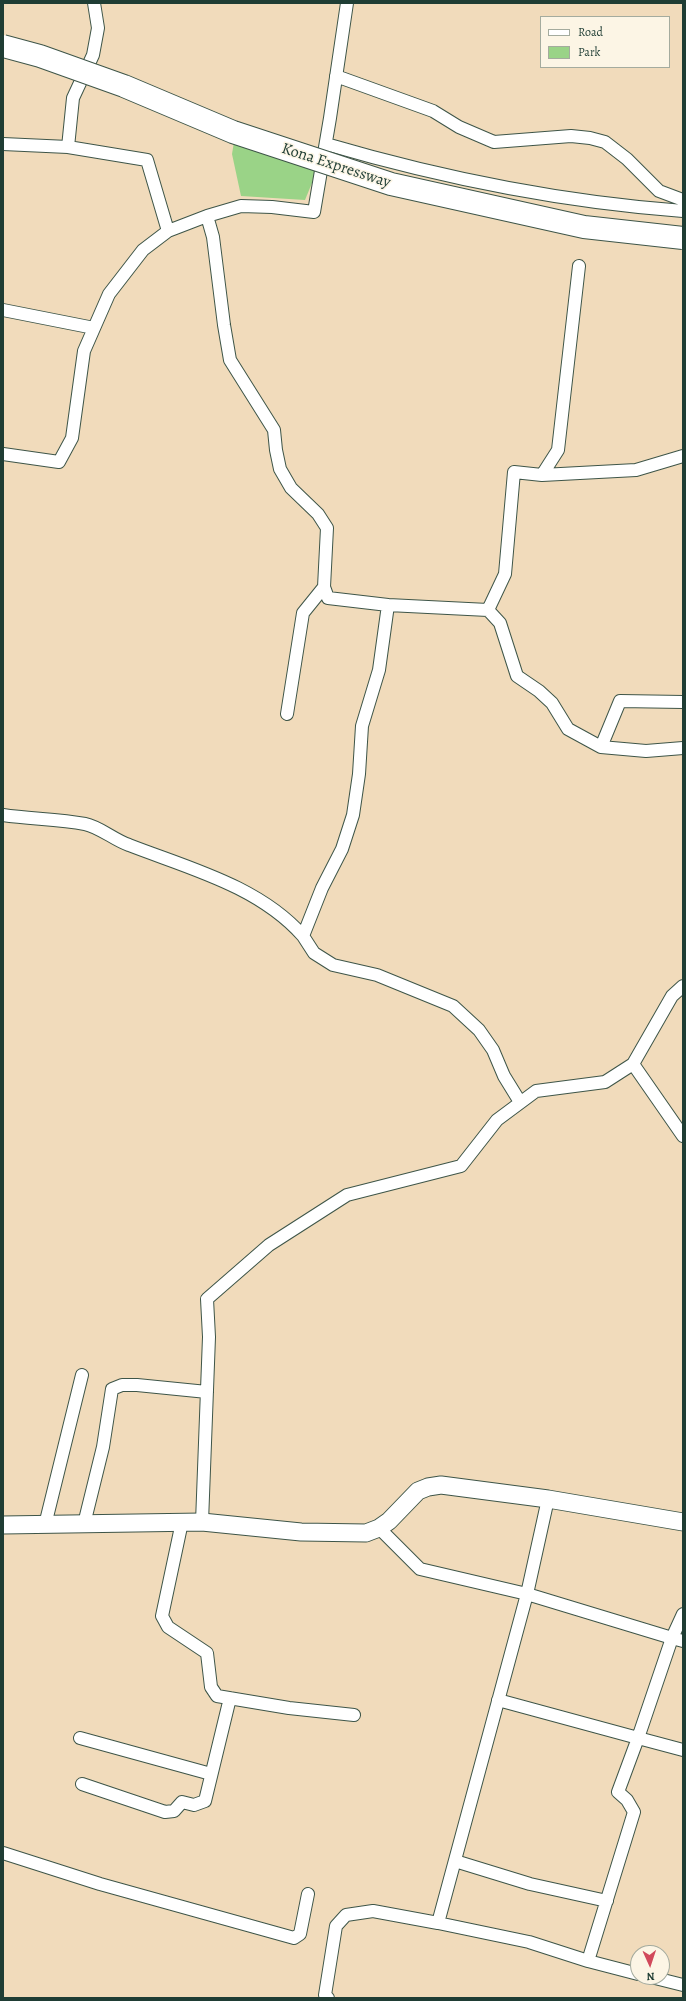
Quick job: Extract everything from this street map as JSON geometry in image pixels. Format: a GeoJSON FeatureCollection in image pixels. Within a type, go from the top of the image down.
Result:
{"type":"FeatureCollection","features":[{"type":"Feature","properties":{"kind":"highway","name":"Kona Expressway"},"geometry":{"type":"LineString","coordinates":[[3,46],[40,56],[124,86],[233,132],[391,184],[584,227],[683,238]]}},
{"type":"Feature","properties":{"kind":"main road"},"geometry":{"type":"LineString","coordinates":[[3,1526],[202,1522],[301,1532],[366,1533],[379,1528],[389,1521],[418,1491],[428,1487],[441,1485],[548,1500],[683,1522]]}},
{"type":"Feature","properties":{"kind":"street"},"geometry":{"type":"LineString","coordinates":[[68,147],[73,98],[93,55],[98,28],[94,3]]}},
{"type":"Feature","properties":{"kind":"street"},"geometry":{"type":"LineString","coordinates":[[3,454],[60,462],[72,438],[84,351],[109,294],[143,250],[168,231],[207,216],[241,206],[314,212],[348,3]]}},
{"type":"Feature","properties":{"kind":"street"},"geometry":{"type":"LineString","coordinates":[[336,76],[433,111],[459,127],[494,142],[571,136],[590,138],[605,142],[627,159],[658,191],[683,200]]}},
{"type":"Feature","properties":{"kind":"street"},"geometry":{"type":"LineString","coordinates":[[3,144],[68,147],[147,160],[168,231]]}},
{"type":"Feature","properties":{"kind":"street"},"geometry":{"type":"LineString","coordinates":[[326,144],[393,164],[438,175],[586,200],[683,212]]}},
{"type":"Feature","properties":{"kind":"street"},"geometry":{"type":"LineString","coordinates":[[207,216],[213,237],[230,360],[274,430],[280,469],[290,488],[318,514],[327,528],[324,587],[328,598],[388,604],[488,610],[500,623],[517,676],[539,691],[552,703],[568,730],[601,747],[646,750],[683,748]]}},
{"type":"Feature","properties":{"kind":"street"},"geometry":{"type":"LineString","coordinates":[[542,475],[558,450],[580,266]]}},
{"type":"Feature","properties":{"kind":"street"},"geometry":{"type":"LineString","coordinates":[[3,310],[94,328]]}},
{"type":"Feature","properties":{"kind":"street"},"geometry":{"type":"LineString","coordinates":[[488,610],[505,574],[514,472],[542,475],[636,470],[683,456]]}},
{"type":"Feature","properties":{"kind":"street"},"geometry":{"type":"LineString","coordinates":[[287,714],[303,613],[324,587]]}},
{"type":"Feature","properties":{"kind":"street"},"geometry":{"type":"LineString","coordinates":[[303,936],[322,888],[342,849],[353,815],[359,774],[362,726],[378,670],[388,604]]}},
{"type":"Feature","properties":{"kind":"street"},"geometry":{"type":"LineString","coordinates":[[601,747],[620,701],[683,702]]}},
{"type":"Feature","properties":{"kind":"street"},"geometry":{"type":"LineString","coordinates":[[3,815],[86,824],[127,845],[195,868],[248,895],[288,919],[303,936],[314,953],[332,965],[377,975],[453,1006],[479,1030],[493,1050],[504,1076],[520,1102]]}},
{"type":"Feature","properties":{"kind":"street"},"geometry":{"type":"LineString","coordinates":[[202,1522],[209,1337],[207,1299],[269,1245],[347,1195],[461,1166],[497,1120],[536,1091],[605,1082],[633,1064],[672,996],[683,986]]}},
{"type":"Feature","properties":{"kind":"street"},"geometry":{"type":"LineString","coordinates":[[633,1064],[683,1136]]}},
{"type":"Feature","properties":{"kind":"street"},"geometry":{"type":"LineString","coordinates":[[44,1525],[82,1375]]}},
{"type":"Feature","properties":{"kind":"street"},"geometry":{"type":"LineString","coordinates":[[84,1524],[103,1447],[112,1389],[122,1385],[137,1385],[207,1392]]}},
{"type":"Feature","properties":{"kind":"street"},"geometry":{"type":"LineString","coordinates":[[438,1922],[527,1594],[548,1500]]}},
{"type":"Feature","properties":{"kind":"street"},"geometry":{"type":"LineString","coordinates":[[182,1522],[162,1616],[168,1627],[207,1653],[211,1687],[217,1696],[289,1708],[354,1715]]}},
{"type":"Feature","properties":{"kind":"street"},"geometry":{"type":"LineString","coordinates":[[379,1528],[420,1569],[527,1594],[678,1640]]}},
{"type":"Feature","properties":{"kind":"street"},"geometry":{"type":"LineString","coordinates":[[588,1961],[634,1812],[627,1800],[618,1792],[638,1738],[678,1640],[683,1614]]}},
{"type":"Feature","properties":{"kind":"street"},"geometry":{"type":"LineString","coordinates":[[82,1784],[165,1812],[174,1811],[182,1802],[194,1805],[205,1801],[230,1698]]}},
{"type":"Feature","properties":{"kind":"street"},"geometry":{"type":"LineString","coordinates":[[498,1700],[683,1750]]}},
{"type":"Feature","properties":{"kind":"street"},"geometry":{"type":"LineString","coordinates":[[80,1738],[211,1774]]}},
{"type":"Feature","properties":{"kind":"street"},"geometry":{"type":"LineString","coordinates":[[3,1853],[100,1884],[294,1938],[300,1934],[308,1894]]}},
{"type":"Feature","properties":{"kind":"street"},"geometry":{"type":"LineString","coordinates":[[455,1860],[530,1884],[607,1901]]}},
{"type":"Feature","properties":{"kind":"street"},"geometry":{"type":"LineString","coordinates":[[328,1998],[326,1995],[336,1926],[346,1915],[373,1912],[438,1922],[529,1942],[588,1961],[630,1972]]}},
{"type":"Feature","properties":{"kind":"street"},"geometry":{"type":"LineString","coordinates":[[670,1982],[683,1985]]}},
{"type":"Feature","properties":{"kind":"green space"},"geometry":{"type":"Polygon","coordinates":[[[235,136],[316,164],[312,183],[305,200],[241,196],[232,154],[235,136]]]}}]}
